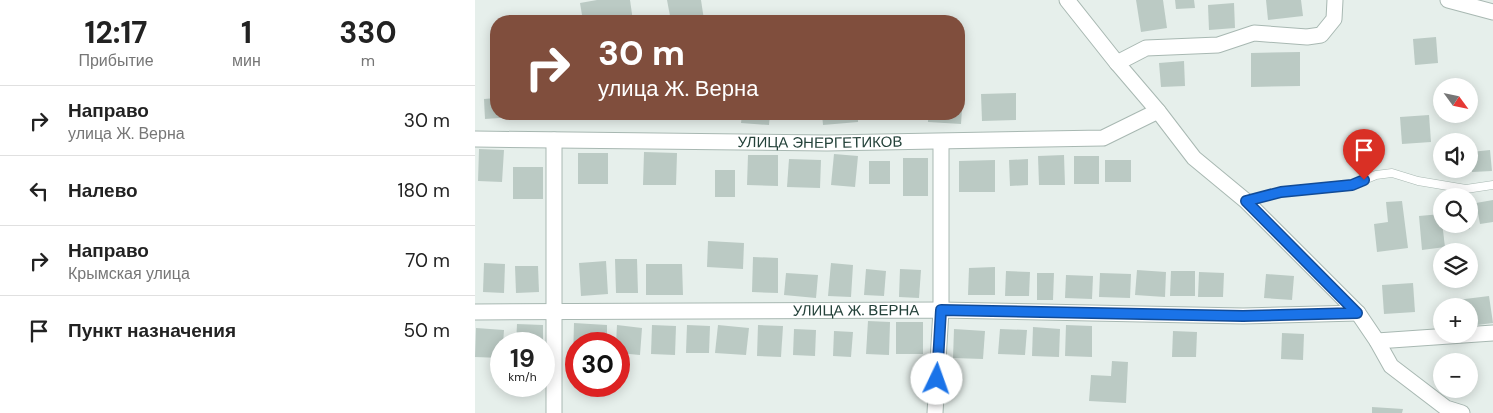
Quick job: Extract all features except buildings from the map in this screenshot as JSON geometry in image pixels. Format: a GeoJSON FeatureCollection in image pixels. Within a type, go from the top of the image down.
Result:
{"type":"FeatureCollection","features":[{"type":"Feature","properties":{"kind":"street"},"geometry":{"type":"LineString","coordinates":[[1067,0],[1194,158],[1246,201],[1357,313],[1377,341],[1391,366],[1446,408],[1462,413]]}},
{"type":"Feature","properties":{"kind":"street"},"geometry":{"type":"LineString","coordinates":[[1117,63],[1146,48],[1218,45],[1255,33],[1321,35],[1334,19],[1335,0]]}},
{"type":"Feature","properties":{"kind":"street"},"geometry":{"type":"LineString","coordinates":[[1448,0],[1493,12]]}},
{"type":"Feature","properties":{"kind":"street","name":"УЛИЦА ЭНЕРГЕТИКОВ"},"geometry":{"type":"LineString","coordinates":[[475,139],[827,143],[1103,138],[1158,112]]}},
{"type":"Feature","properties":{"kind":"street"},"geometry":{"type":"LineString","coordinates":[[554,140],[554,413]]}},
{"type":"Feature","properties":{"kind":"street"},"geometry":{"type":"LineString","coordinates":[[935,413],[941,310],[941,142]]}},
{"type":"Feature","properties":{"kind":"street","name":"УЛИЦА Ж. ВЕРНА"},"geometry":{"type":"LineString","coordinates":[[475,312],[941,310],[1243,316],[1357,313]]}},
{"type":"Feature","properties":{"kind":"street"},"geometry":{"type":"LineString","coordinates":[[1377,341],[1493,333]]}},
{"type":"Feature","properties":{"kind":"lane"},"geometry":{"type":"LineString","coordinates":[[1246,201],[1281,192],[1352,185],[1376,175],[1392,173],[1418,181],[1466,189],[1493,186]]}},
{"type":"Feature","properties":{"kind":"route"},"geometry":{"type":"LineString","coordinates":[[937,379],[941,310],[1243,316],[1357,313],[1246,201],[1281,192],[1352,185],[1364,180]]}}]}
